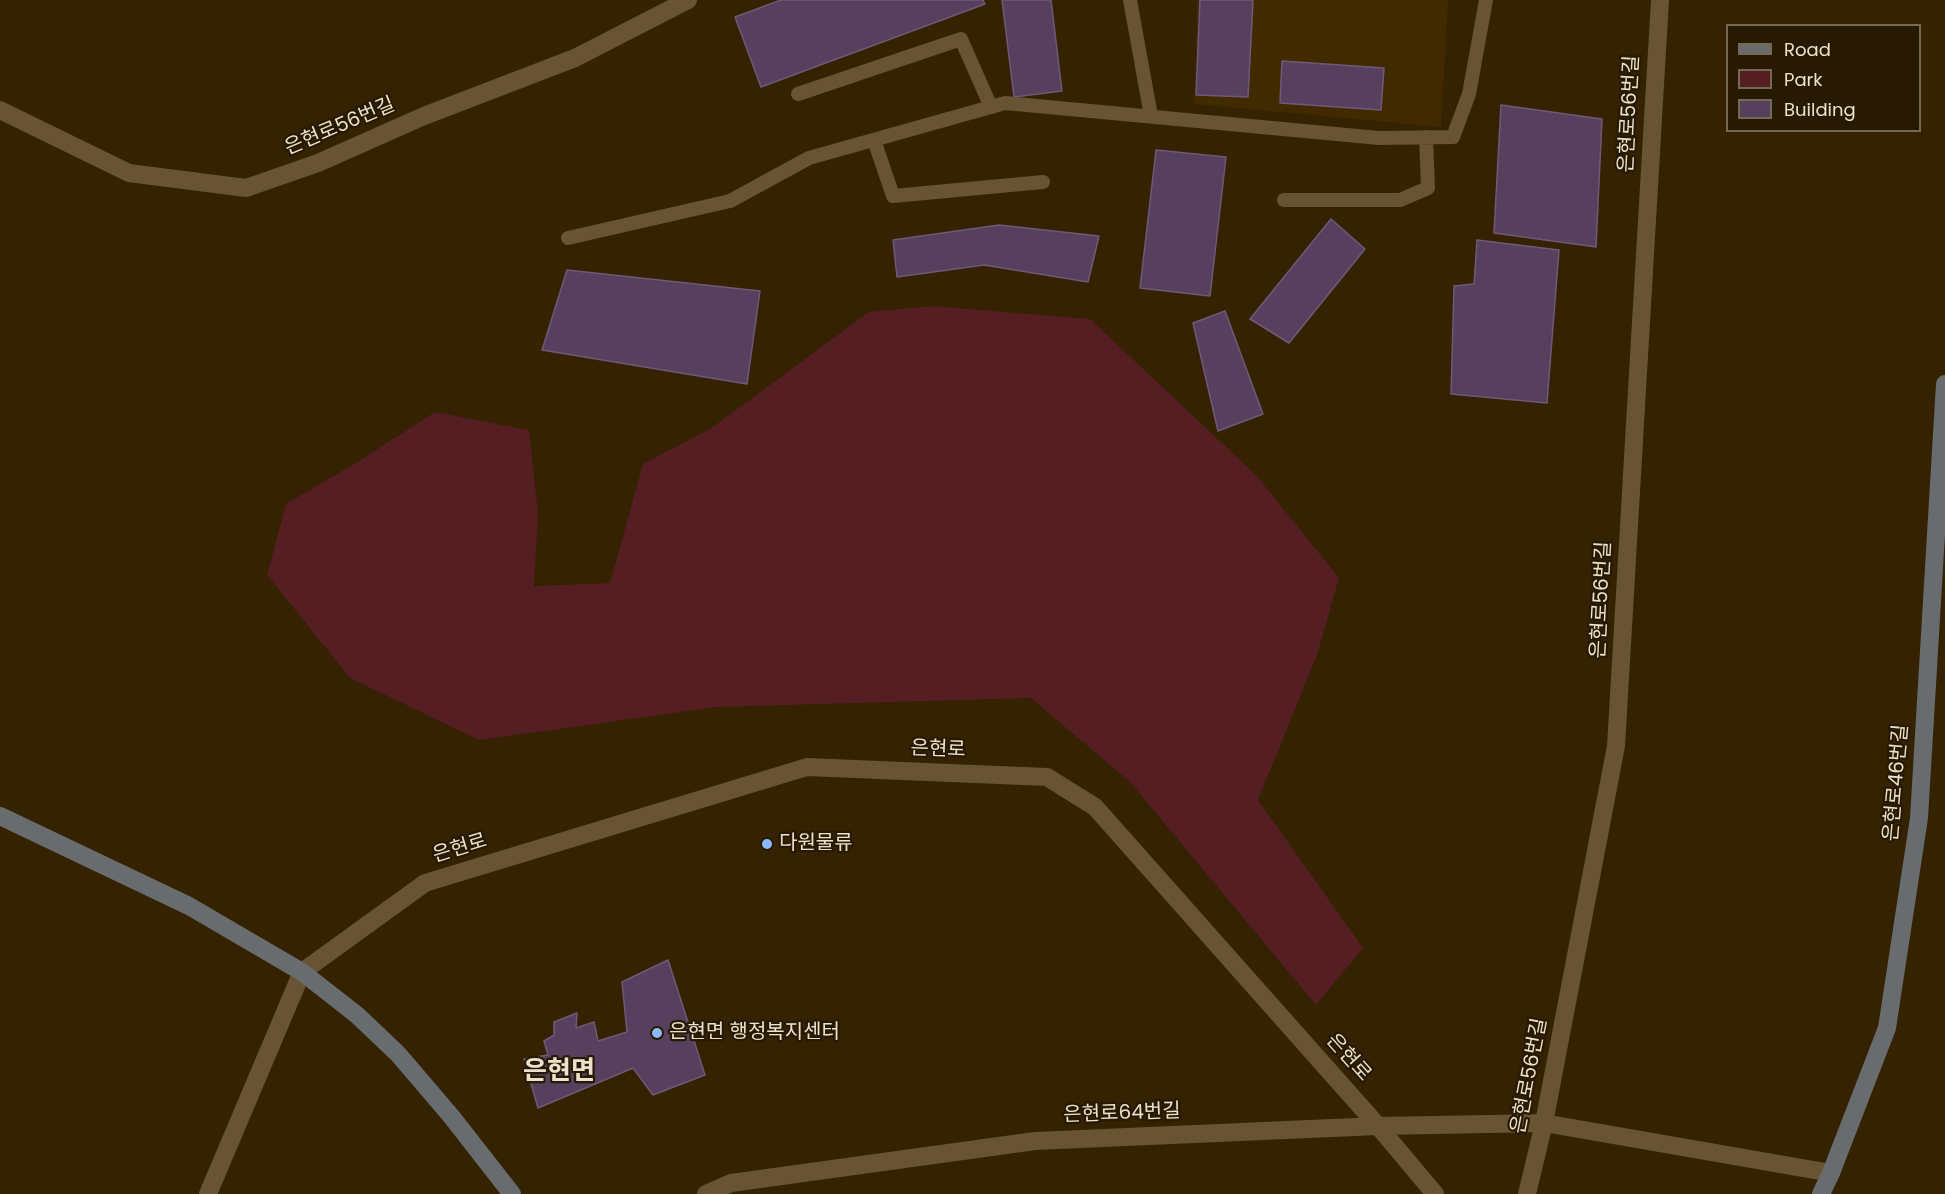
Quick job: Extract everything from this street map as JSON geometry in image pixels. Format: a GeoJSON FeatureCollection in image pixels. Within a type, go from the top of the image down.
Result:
{"type":"FeatureCollection","features":[{"type":"Feature","properties":{"kind":"street","name":"은현로56번길"},"geometry":{"type":"LineString","coordinates":[[0,110],[129,173],[246,188],[318,163],[424,116],[575,58],[688,0]]}},
{"type":"Feature","properties":{"kind":"street","name":"은현로56번길"},"geometry":{"type":"LineString","coordinates":[[1527,1194],[1544,1123],[1616,746],[1660,0]]}},
{"type":"Feature","properties":{"kind":"street","name":"은현로46번길"},"geometry":{"type":"LineString","coordinates":[[1821,1194],[1887,1028],[1919,818],[1945,384]]}},
{"type":"Feature","properties":{"kind":"street","name":"은현로"},"geometry":{"type":"LineString","coordinates":[[302,972],[425,883],[807,767],[1047,777],[1095,807],[1378,1126],[1435,1194]]}},
{"type":"Feature","properties":{"kind":"street"},"geometry":{"type":"LineString","coordinates":[[0,816],[189,906],[302,972],[357,1015],[398,1054],[451,1116],[512,1194]]}},
{"type":"Feature","properties":{"kind":"street"},"geometry":{"type":"LineString","coordinates":[[208,1194],[302,972]]}},
{"type":"Feature","properties":{"kind":"street","name":"은현로64번길"},"geometry":{"type":"LineString","coordinates":[[706,1194],[731,1183],[1035,1141],[1378,1126],[1544,1123]]}},
{"type":"Feature","properties":{"kind":"street"},"geometry":{"type":"LineString","coordinates":[[1544,1123],[1831,1173]]}},
{"type":"Feature","properties":{"kind":"lane"},"geometry":{"type":"LineString","coordinates":[[1130,0],[1151,116]]}},
{"type":"Feature","properties":{"kind":"lane"},"geometry":{"type":"LineString","coordinates":[[568,238],[730,201],[809,158],[1005,103],[1379,138],[1453,137],[1469,94],[1486,0]]}},
{"type":"Feature","properties":{"kind":"lane"},"geometry":{"type":"LineString","coordinates":[[798,94],[960,39],[991,107]]}},
{"type":"Feature","properties":{"kind":"lane"},"geometry":{"type":"LineString","coordinates":[[1284,200],[1400,200],[1428,188],[1426,137]]}},
{"type":"Feature","properties":{"kind":"lane"},"geometry":{"type":"LineString","coordinates":[[874,140],[893,196],[1043,182]]}},
{"type":"Feature","properties":{"kind":"shaded area"},"geometry":{"type":"Polygon","coordinates":[[[1197,0],[1448,0],[1441,127],[1195,104],[1197,0]]]}},
{"type":"Feature","properties":{"kind":"green space"},"geometry":{"type":"Polygon","coordinates":[[[932,306],[1090,319],[1256,475],[1339,578],[1317,655],[1258,800],[1363,948],[1316,1005],[1130,782],[1031,698],[717,707],[479,740],[350,678],[267,575],[286,504],[435,412],[529,430],[538,513],[534,586],[610,583],[643,464],[710,429],[869,312],[932,306]]]}},
{"type":"Feature","properties":{"kind":"building"},"geometry":{"type":"Polygon","coordinates":[[[781,0],[983,0],[985,4],[761,87],[735,17],[781,0]]]}},
{"type":"Feature","properties":{"kind":"building"},"geometry":{"type":"Polygon","coordinates":[[[1002,0],[1051,0],[1062,91],[1014,97],[1002,0]]]}},
{"type":"Feature","properties":{"kind":"building"},"geometry":{"type":"Polygon","coordinates":[[[1200,0],[1253,0],[1248,97],[1196,95],[1200,0]]]}},
{"type":"Feature","properties":{"kind":"building"},"geometry":{"type":"Polygon","coordinates":[[[1282,61],[1384,68],[1381,110],[1280,103],[1282,61]]]}},
{"type":"Feature","properties":{"kind":"building"},"geometry":{"type":"Polygon","coordinates":[[[1501,105],[1602,119],[1596,247],[1494,233],[1501,105]]]}},
{"type":"Feature","properties":{"kind":"building"},"geometry":{"type":"Polygon","coordinates":[[[1156,150],[1226,157],[1210,296],[1140,288],[1156,150]]]}},
{"type":"Feature","properties":{"kind":"building"},"geometry":{"type":"Polygon","coordinates":[[[1331,219],[1365,249],[1289,343],[1250,319],[1331,219]]]}},
{"type":"Feature","properties":{"kind":"building"},"geometry":{"type":"Polygon","coordinates":[[[999,225],[1099,236],[1088,282],[984,265],[897,277],[893,240],[999,225]]]}},
{"type":"Feature","properties":{"kind":"building"},"geometry":{"type":"Polygon","coordinates":[[[1477,240],[1559,250],[1547,403],[1451,394],[1454,286],[1474,284],[1477,240]]]}},
{"type":"Feature","properties":{"kind":"building"},"geometry":{"type":"Polygon","coordinates":[[[567,270],[760,291],[747,384],[542,350],[567,270]]]}},
{"type":"Feature","properties":{"kind":"building"},"geometry":{"type":"Polygon","coordinates":[[[1225,311],[1263,414],[1218,431],[1193,323],[1225,311]]]}},
{"type":"Feature","properties":{"kind":"building","name":"은현면 행정복지센터"},"geometry":{"type":"Polygon","coordinates":[[[668,960],[705,1075],[653,1095],[633,1068],[538,1108],[524,1059],[548,1055],[544,1041],[554,1035],[554,1022],[577,1013],[576,1028],[594,1022],[598,1041],[627,1032],[622,982],[668,960]]]}},
{"type":"Feature","properties":{"kind":"place","name":"다원물류"},"geometry":{"type":"Point","coordinates":[767,844]}},
{"type":"Feature","properties":{"kind":"place","name":"은현면 행정복지센터"},"geometry":{"type":"Point","coordinates":[657,1033]}},
{"type":"Feature","properties":{"kind":"district","name":"은현면"},"geometry":{"type":"Point","coordinates":[559,1072]}}]}
